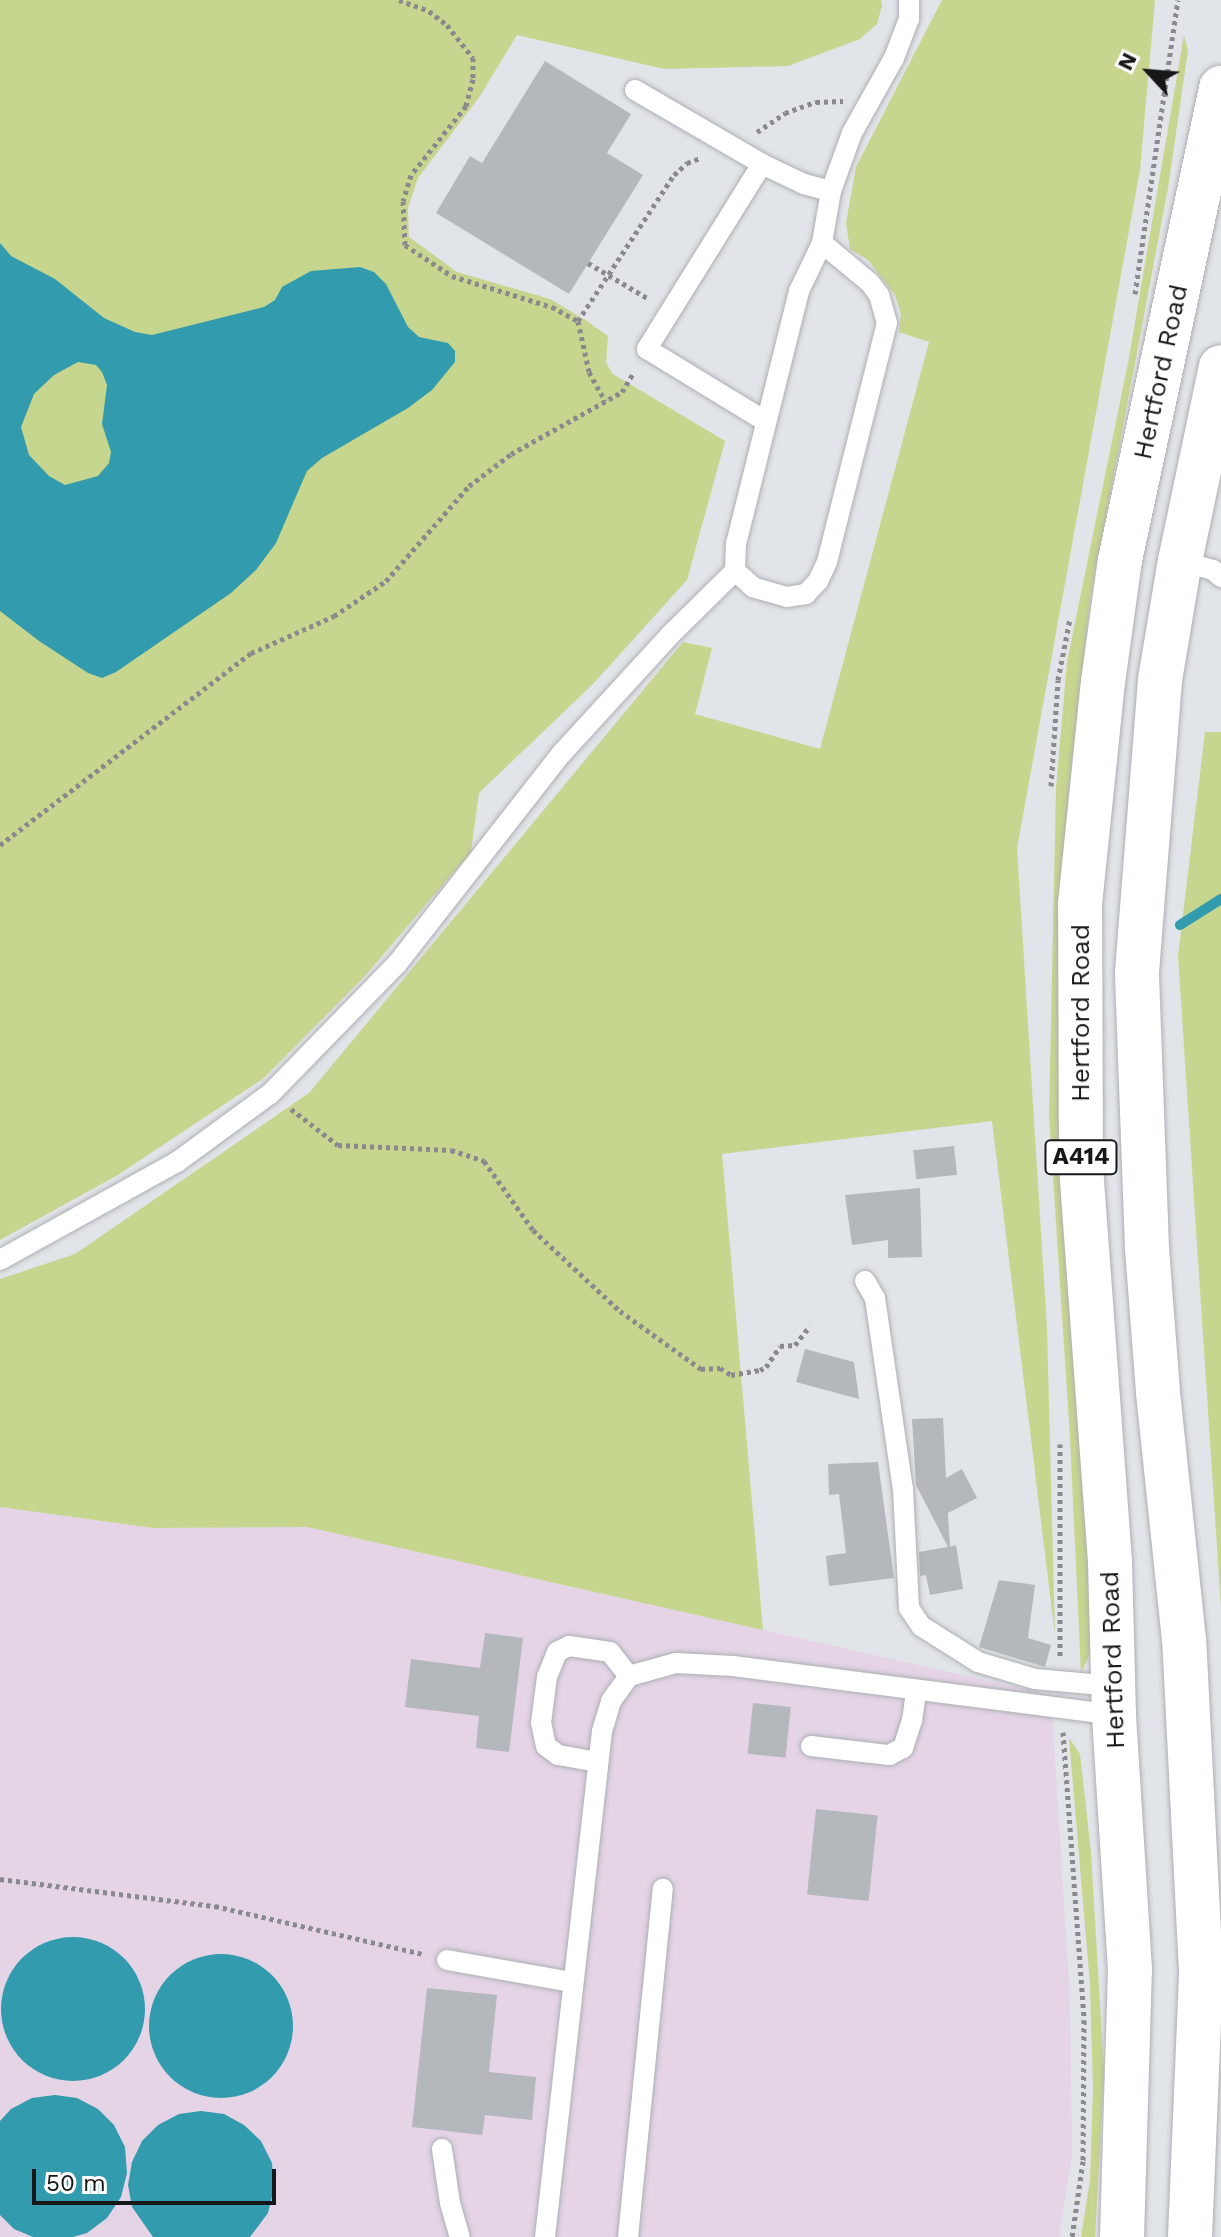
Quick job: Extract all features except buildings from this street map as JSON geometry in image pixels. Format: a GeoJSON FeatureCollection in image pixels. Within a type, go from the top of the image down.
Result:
{"type":"FeatureCollection","features":[{"type":"Feature","properties":{"kind":"highway","name":"Hertford Road"},"geometry":{"type":"LineString","coordinates":[[1122,2237],[1130,1970],[1114,1701],[1110,1562],[1081,1169],[1080,904],[1103,682],[1120,560],[1221,88]]}},
{"type":"Feature","properties":{"kind":"highway","name":"A414"},"geometry":{"type":"LineString","coordinates":[[1190,2237],[1201,1972],[1184,1640],[1158,1392],[1147,1248],[1137,972],[1160,680],[1180,561],[1221,367]]}},
{"type":"Feature","properties":{"kind":"lane"},"geometry":{"type":"LineString","coordinates":[[0,1260],[177,1162],[270,1094],[397,964],[562,753],[670,635],[735,571],[736,544],[799,291],[822,243],[831,191],[865,108],[894,58],[909,19],[909,0]]}},
{"type":"Feature","properties":{"kind":"lane"},"geometry":{"type":"LineString","coordinates":[[635,90],[762,164],[804,184],[831,191]]}},
{"type":"Feature","properties":{"kind":"lane"},"geometry":{"type":"LineString","coordinates":[[762,164],[647,349],[765,421]]}},
{"type":"Feature","properties":{"kind":"lane"},"geometry":{"type":"LineString","coordinates":[[735,571],[753,587],[787,597],[806,594],[818,581],[885,339],[887,323],[879,295],[822,243]]}},
{"type":"Feature","properties":{"kind":"lane"},"geometry":{"type":"LineString","coordinates":[[1180,561],[1213,570],[1221,577]]}},
{"type":"Feature","properties":{"kind":"lane"},"geometry":{"type":"LineString","coordinates":[[865,1281],[875,1298],[903,1489],[909,1608],[921,1626],[943,1643],[978,1662],[1114,1701]]}},
{"type":"Feature","properties":{"kind":"lane"},"geometry":{"type":"LineString","coordinates":[[598,1762],[558,1755],[546,1746],[541,1723],[547,1677],[557,1652],[569,1646],[610,1652],[629,1676]]}},
{"type":"Feature","properties":{"kind":"lane"},"geometry":{"type":"LineString","coordinates":[[545,2237],[602,1731],[611,1701],[629,1676],[676,1663],[733,1666],[916,1691],[1114,1701]]}},
{"type":"Feature","properties":{"kind":"lane"},"geometry":{"type":"LineString","coordinates":[[811,1746],[889,1755],[903,1748],[912,1721],[916,1691]]}},
{"type":"Feature","properties":{"kind":"lane"},"geometry":{"type":"LineString","coordinates":[[628,2237],[663,1889]]}},
{"type":"Feature","properties":{"kind":"lane"},"geometry":{"type":"LineString","coordinates":[[447,1960],[572,1982]]}},
{"type":"Feature","properties":{"kind":"lane"},"geometry":{"type":"LineString","coordinates":[[442,2149],[450,2203],[460,2237]]}},
{"type":"Feature","properties":{"kind":"path"},"geometry":{"type":"LineString","coordinates":[[399,0],[429,11],[447,25],[473,58],[473,79],[466,106],[411,175],[403,201],[405,245],[452,276],[552,307],[578,321]]}},
{"type":"Feature","properties":{"kind":"path"},"geometry":{"type":"LineString","coordinates":[[605,401],[589,372],[578,321],[674,175],[687,163],[733,146],[763,126],[816,102],[841,100],[865,108]]}},
{"type":"Feature","properties":{"kind":"path"},"geometry":{"type":"LineString","coordinates":[[588,263],[670,312]]}},
{"type":"Feature","properties":{"kind":"path"},"geometry":{"type":"LineString","coordinates":[[0,845],[251,653],[334,616],[386,581],[469,486],[511,454],[622,392],[647,349]]}},
{"type":"Feature","properties":{"kind":"path"},"geometry":{"type":"LineString","coordinates":[[270,1094],[338,1145],[451,1150],[484,1161],[533,1230],[620,1311],[701,1369],[720,1368],[731,1375],[760,1370],[766,1367],[780,1346],[795,1345],[810,1326]]}},
{"type":"Feature","properties":{"kind":"path"},"geometry":{"type":"LineString","coordinates":[[0,1879],[215,1906],[447,1960]]}},
{"type":"Feature","properties":{"kind":"shaded area"},"geometry":{"type":"Polygon","coordinates":[[[0,1507],[153,1528],[307,1527],[1051,1695],[1070,2000],[1072,2155],[1059,2237],[0,2237],[0,1507]]]}},
{"type":"Feature","properties":{"kind":"green space"},"geometry":{"type":"Polygon","coordinates":[[[0,0],[881,0],[882,6],[877,24],[860,39],[788,66],[664,69],[517,35],[480,96],[418,178],[408,208],[409,237],[457,272],[550,299],[587,321],[608,336],[606,363],[613,374],[725,441],[687,580],[593,684],[479,793],[471,852],[364,977],[264,1078],[118,1175],[0,1240],[0,0]]]}},
{"type":"Feature","properties":{"kind":"green space"},"geometry":{"type":"Polygon","coordinates":[[[942,0],[1155,0],[1140,170],[1017,848],[1047,1329],[1055,1635],[992,1121],[722,1154],[763,1630],[307,1527],[153,1528],[0,1507],[0,1279],[75,1254],[309,1093],[683,642],[712,648],[695,714],[820,749],[929,342],[899,332],[901,314],[895,295],[868,260],[850,249],[846,223],[856,167],[942,0]]]}},
{"type":"Feature","properties":{"kind":"green space"},"geometry":{"type":"Polygon","coordinates":[[[1184,35],[1188,50],[1168,188],[1090,601],[1069,789],[1063,940],[1092,1650],[1081,1673],[1070,1437],[1049,1116],[1056,789],[1067,662],[1128,363],[1184,35]]]}},
{"type":"Feature","properties":{"kind":"green space"},"geometry":{"type":"Polygon","coordinates":[[[1205,732],[1221,732],[1221,1608],[1178,956],[1205,732]]]}},
{"type":"Feature","properties":{"kind":"green space"},"geometry":{"type":"Polygon","coordinates":[[[1069,1738],[1080,1754],[1091,1852],[1104,2073],[1095,2237],[1081,2237],[1090,2180],[1093,2088],[1090,1984],[1069,1738]]]}},
{"type":"Feature","properties":{"kind":"water"},"geometry":{"type":"Polygon","coordinates":[[[0,243],[11,256],[55,279],[104,318],[135,332],[152,335],[264,307],[275,300],[282,287],[311,271],[360,267],[374,272],[386,284],[408,327],[419,337],[448,343],[455,351],[455,362],[432,390],[408,408],[322,458],[307,471],[276,543],[256,570],[231,593],[116,672],[102,678],[88,673],[0,611],[0,243]],[[78,362],[54,375],[34,394],[21,427],[29,455],[49,476],[65,485],[98,476],[109,463],[111,452],[102,424],[107,385],[96,365],[78,362]]]}},
{"type":"Feature","properties":{"kind":"water"},"geometry":{"type":"Polygon","coordinates":[[[73,1937],[101,1942],[124,1958],[140,1981],[145,2009],[140,2037],[124,2060],[101,2076],[73,2081],[45,2076],[22,2060],[6,2037],[1,2009],[6,1981],[22,1958],[45,1942],[73,1937]]]}},
{"type":"Feature","properties":{"kind":"water"},"geometry":{"type":"Polygon","coordinates":[[[221,1954],[249,1959],[272,1975],[288,1998],[293,2026],[288,2054],[272,2077],[249,2093],[221,2098],[193,2093],[170,2077],[154,2054],[149,2026],[154,1998],[170,1975],[193,1959],[221,1954]]]}},
{"type":"Feature","properties":{"kind":"water"},"geometry":{"type":"Polygon","coordinates":[[[55,2095],[77,2098],[98,2109],[114,2125],[125,2147],[127,2173],[121,2197],[107,2218],[87,2233],[73,2237],[33,2237],[14,2229],[0,2215],[0,2121],[11,2109],[32,2098],[55,2095]]]}},
{"type":"Feature","properties":{"kind":"water"},"geometry":{"type":"Polygon","coordinates":[[[201,2111],[224,2114],[244,2125],[261,2141],[272,2163],[274,2189],[268,2213],[250,2237],[153,2237],[132,2207],[128,2185],[132,2162],[142,2141],[158,2125],[179,2114],[201,2111]]]}},
{"type":"Feature","properties":{"kind":"waterway"},"geometry":{"type":"LineString","coordinates":[[1180,925],[1221,899]]}}]}
